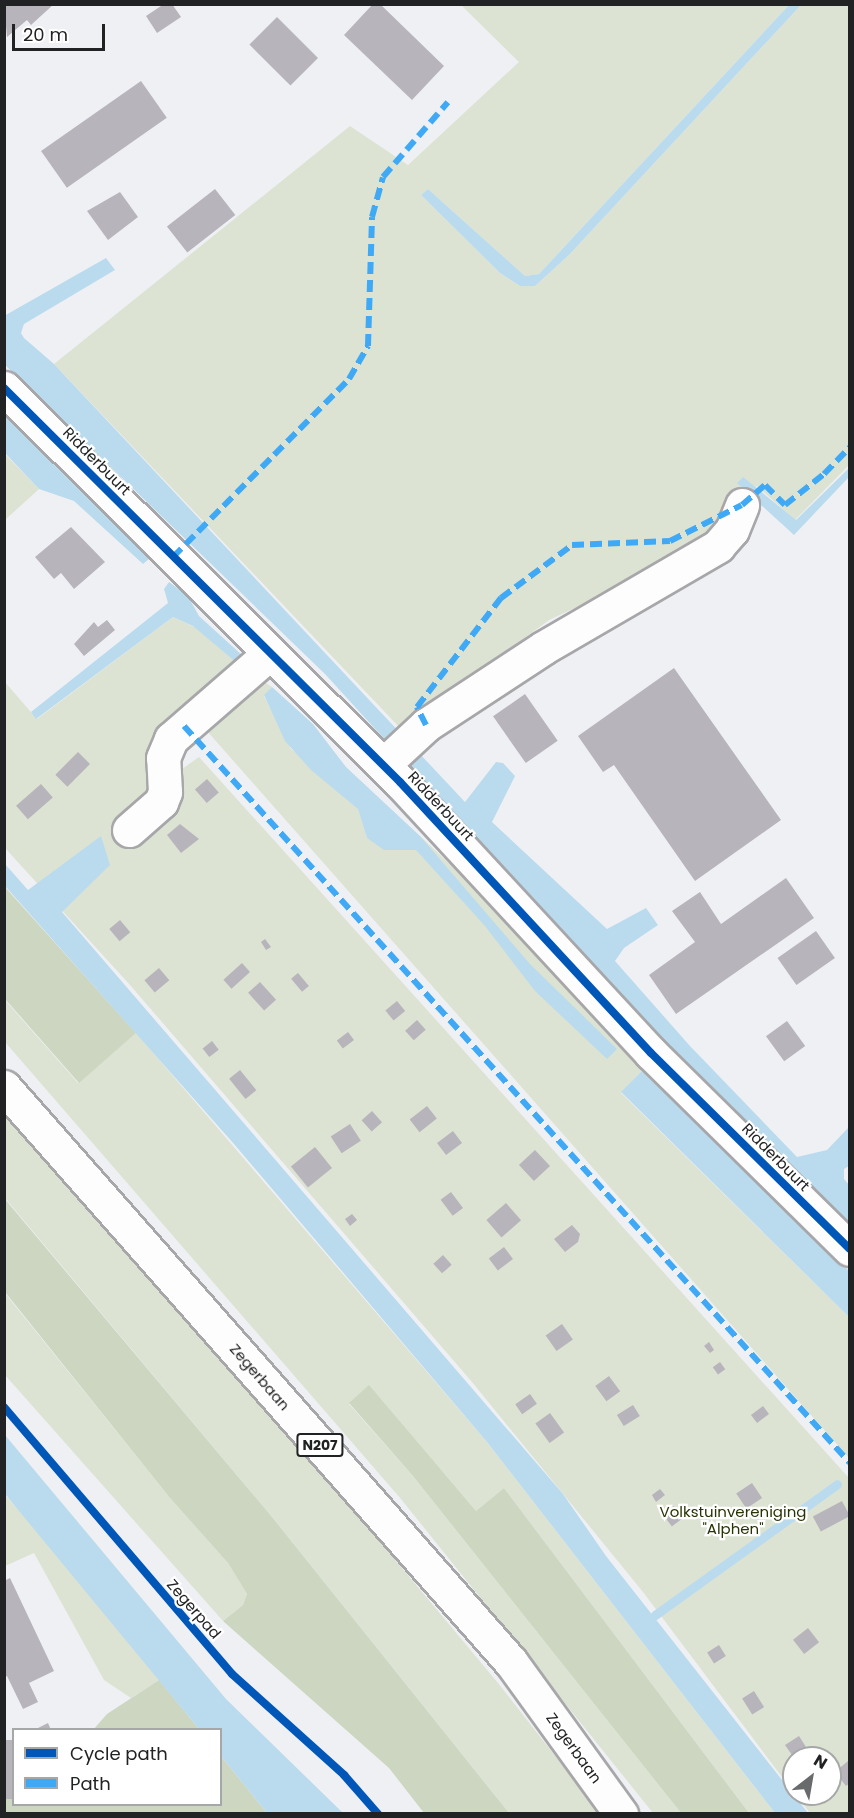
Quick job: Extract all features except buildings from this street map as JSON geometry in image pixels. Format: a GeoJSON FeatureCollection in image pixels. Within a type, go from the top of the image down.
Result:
{"type":"FeatureCollection","features":[{"type":"Feature","properties":{"kind":"street","name":"Ridderbuurt"},"geometry":{"type":"LineString","coordinates":[[4,388],[383,765],[651,1053],[849,1249]]}},
{"type":"Feature","properties":{"kind":"street"},"geometry":{"type":"LineString","coordinates":[[383,765],[426,725],[543,648],[718,546],[732,530],[742,505]]}},
{"type":"Feature","properties":{"kind":"street"},"geometry":{"type":"LineString","coordinates":[[129,830],[161,802],[165,792],[163,758],[171,739],[270,653]]}},
{"type":"Feature","properties":{"kind":"street","name":"Zegerbaan"},"geometry":{"type":"LineString","coordinates":[[4,1087],[511,1662],[621,1814]]}},
{"type":"Feature","properties":{"kind":"green space"},"geometry":{"type":"Polygon","coordinates":[[[461,5],[789,5],[539,274],[525,276],[428,189],[421,195],[500,273],[520,286],[535,286],[569,255],[801,5],[849,5],[849,465],[795,520],[757,486],[731,504],[717,534],[628,583],[549,620],[401,729],[54,364],[350,126],[408,165],[519,62],[461,5]]]}},
{"type":"Feature","properties":{"kind":"green space"},"geometry":{"type":"Polygon","coordinates":[[[4,453],[39,489],[5,520],[4,520],[4,453]]]}},
{"type":"Feature","properties":{"kind":"green space","name":"Volkstuinvereniging \"Alphen\""},"geometry":{"type":"Polygon","coordinates":[[[173,617],[197,628],[238,664],[168,717],[151,745],[159,785],[199,757],[849,1478],[849,1813],[810,1813],[804,1806],[842,1806],[842,1746],[782,1746],[782,1777],[643,1592],[472,1382],[130,985],[5,848],[4,681],[37,719],[173,617]]]}},
{"type":"Feature","properties":{"kind":"green space"},"geometry":{"type":"Polygon","coordinates":[[[260,679],[272,687],[264,696],[291,749],[303,757],[311,769],[346,767],[367,838],[416,850],[420,836],[531,941],[642,1071],[621,1093],[849,1317],[849,1458],[207,731],[216,716],[260,679]]]}},
{"type":"Feature","properties":{"kind":"green space"},"geometry":{"type":"Polygon","coordinates":[[[4,886],[136,1033],[79,1083],[5,999],[4,886]]]}},
{"type":"Feature","properties":{"kind":"green space"},"geometry":{"type":"Polygon","coordinates":[[[4,999],[78,1083],[136,1033],[487,1442],[775,1813],[749,1813],[504,1488],[476,1511],[369,1386],[349,1404],[413,1476],[681,1813],[653,1813],[401,1499],[5,1042],[4,999]]]}},
{"type":"Feature","properties":{"kind":"green space"},"geometry":{"type":"Polygon","coordinates":[[[4,1102],[160,1278],[498,1683],[600,1813],[509,1813],[272,1517],[5,1198],[4,1102]]]}},
{"type":"Feature","properties":{"kind":"green space"},"geometry":{"type":"Polygon","coordinates":[[[4,1198],[272,1517],[509,1813],[424,1813],[389,1768],[223,1621],[243,1605],[247,1594],[228,1563],[170,1498],[5,1292],[4,1198]]]}},
{"type":"Feature","properties":{"kind":"green space"},"geometry":{"type":"Polygon","coordinates":[[[4,1292],[170,1498],[228,1563],[247,1594],[243,1605],[223,1621],[5,1375],[4,1292]]]}},
{"type":"Feature","properties":{"kind":"green space"},"geometry":{"type":"Polygon","coordinates":[[[369,1385],[476,1511],[504,1488],[749,1813],[681,1813],[413,1476],[349,1403],[369,1385]]]}},
{"type":"Feature","properties":{"kind":"green space"},"geometry":{"type":"Polygon","coordinates":[[[4,1494],[34,1527],[159,1680],[131,1698],[104,1680],[34,1553],[5,1566],[4,1494]]]}},
{"type":"Feature","properties":{"kind":"green space"},"geometry":{"type":"Polygon","coordinates":[[[159,1680],[198,1728],[95,1728],[107,1714],[159,1680]]]}},
{"type":"Feature","properties":{"kind":"green space"},"geometry":{"type":"Polygon","coordinates":[[[222,1757],[267,1813],[5,1813],[4,1796],[12,1792],[12,1806],[222,1806],[222,1757]]]}},
{"type":"Feature","properties":{"kind":"water"},"geometry":{"type":"Polygon","coordinates":[[[789,5],[801,5],[569,255],[535,286],[520,286],[500,273],[421,195],[428,189],[525,276],[539,274],[789,5]]]}},
{"type":"Feature","properties":{"kind":"water"},"geometry":{"type":"Polygon","coordinates":[[[106,258],[115,270],[24,324],[21,333],[24,338],[54,364],[465,802],[496,762],[503,763],[515,776],[492,822],[607,929],[646,908],[658,925],[624,948],[615,961],[690,1046],[797,1157],[827,1150],[849,1127],[849,1166],[844,1169],[844,1179],[849,1185],[849,1229],[645,1025],[325,674],[5,365],[4,316],[106,258]]]}},
{"type":"Feature","properties":{"kind":"water"},"geometry":{"type":"Polygon","coordinates":[[[5,416],[149,559],[143,564],[74,501],[39,489],[5,453],[5,416]]]}},
{"type":"Feature","properties":{"kind":"water"},"geometry":{"type":"Polygon","coordinates":[[[849,468],[849,477],[794,535],[737,483],[743,477],[796,520],[849,468]]]}},
{"type":"Feature","properties":{"kind":"water"},"geometry":{"type":"Polygon","coordinates":[[[169,582],[188,596],[199,616],[243,656],[238,664],[193,626],[173,617],[36,719],[31,712],[168,603],[164,589],[169,582]]]}},
{"type":"Feature","properties":{"kind":"water"},"geometry":{"type":"Polygon","coordinates":[[[272,687],[313,724],[346,767],[420,836],[530,964],[617,1049],[607,1059],[535,991],[485,926],[416,850],[384,850],[367,838],[358,809],[311,770],[285,741],[264,695],[272,687]]]}},
{"type":"Feature","properties":{"kind":"water"},"geometry":{"type":"Polygon","coordinates":[[[101,836],[110,865],[62,912],[563,1494],[606,1556],[782,1780],[782,1806],[802,1806],[808,1813],[775,1813],[487,1442],[234,1144],[5,886],[5,864],[28,890],[101,836]]]}},
{"type":"Feature","properties":{"kind":"water"},"geometry":{"type":"Polygon","coordinates":[[[642,1071],[849,1271],[849,1317],[621,1092],[642,1071]]]}},
{"type":"Feature","properties":{"kind":"water"},"geometry":{"type":"Polygon","coordinates":[[[5,1435],[226,1699],[343,1813],[267,1813],[222,1757],[222,1728],[198,1728],[5,1494],[5,1435]]]}},
{"type":"Feature","properties":{"kind":"waterway"},"geometry":{"type":"LineString","coordinates":[[655,1615],[837,1484]]}},
{"type":"Feature","properties":{"kind":"marked path"},"geometry":{"type":"LineString","coordinates":[[173,557],[349,379],[368,346],[372,217],[383,177],[448,102]]}},
{"type":"Feature","properties":{"kind":"marked path"},"geometry":{"type":"LineString","coordinates":[[426,725],[417,707],[501,598],[572,545],[670,541],[742,505],[765,485],[785,505],[824,474],[850,447]]}},
{"type":"Feature","properties":{"kind":"marked path"},"geometry":{"type":"LineString","coordinates":[[184,726],[850,1463]]}},
{"type":"Feature","properties":{"kind":"cycle path"},"geometry":{"type":"LineString","coordinates":[[4,388],[400,782],[651,1053],[850,1249]]}},
{"type":"Feature","properties":{"kind":"cycle path","name":"Zegerpad"},"geometry":{"type":"LineString","coordinates":[[4,1407],[232,1674],[344,1775],[378,1814]]}}]}
